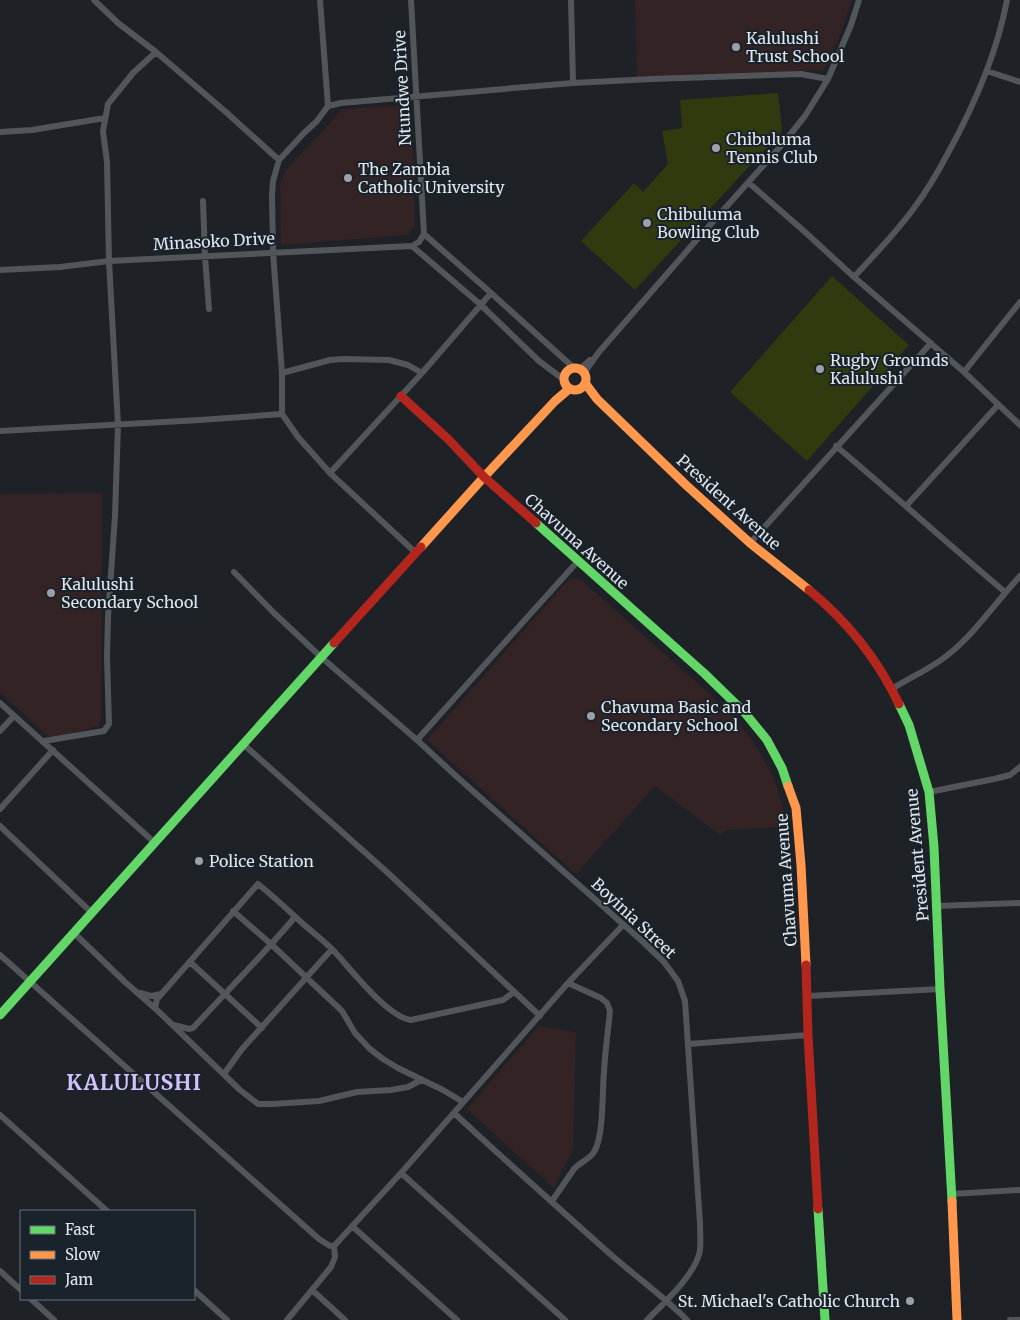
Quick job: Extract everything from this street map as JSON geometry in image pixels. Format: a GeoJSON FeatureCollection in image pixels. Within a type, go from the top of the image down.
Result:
{"type":"FeatureCollection","features":[{"type":"Feature","properties":{"kind":"street"},"geometry":{"type":"LineString","coordinates":[[94,0],[118,23],[156,52],[280,160]]}},
{"type":"Feature","properties":{"kind":"street"},"geometry":{"type":"LineString","coordinates":[[320,0],[328,106],[317,121],[280,160],[273,181],[273,252],[282,373],[282,414],[298,437],[330,473],[416,553]]}},
{"type":"Feature","properties":{"kind":"street","name":"Ntundwe Drive"},"geometry":{"type":"LineString","coordinates":[[411,0],[424,234]]}},
{"type":"Feature","properties":{"kind":"street"},"geometry":{"type":"LineString","coordinates":[[571,0],[573,83]]}},
{"type":"Feature","properties":{"kind":"street"},"geometry":{"type":"LineString","coordinates":[[581,373],[780,147],[805,116],[828,79],[851,25],[859,0]]}},
{"type":"Feature","properties":{"kind":"street"},"geometry":{"type":"LineString","coordinates":[[854,277],[915,208],[964,124],[987,71],[1007,0]]}},
{"type":"Feature","properties":{"kind":"street"},"geometry":{"type":"LineString","coordinates":[[44,741],[104,731],[109,724],[107,657],[118,425],[109,261],[107,162],[103,131],[108,104],[133,73],[156,52]]}},
{"type":"Feature","properties":{"kind":"street"},"geometry":{"type":"LineString","coordinates":[[987,71],[1020,82]]}},
{"type":"Feature","properties":{"kind":"street"},"geometry":{"type":"LineString","coordinates":[[328,106],[341,103],[573,83],[801,74],[828,79]]}},
{"type":"Feature","properties":{"kind":"street"},"geometry":{"type":"LineString","coordinates":[[0,132],[32,130],[105,118]]}},
{"type":"Feature","properties":{"kind":"street"},"geometry":{"type":"LineString","coordinates":[[749,182],[854,277],[964,372],[1020,426]]}},
{"type":"Feature","properties":{"kind":"street"},"geometry":{"type":"LineString","coordinates":[[203,201],[209,309]]}},
{"type":"Feature","properties":{"kind":"street"},"geometry":{"type":"LineString","coordinates":[[424,234],[581,373],[582,386],[569,385],[539,361],[481,306],[412,246],[419,242],[424,234]]}},
{"type":"Feature","properties":{"kind":"street","name":"Minasoko Drive"},"geometry":{"type":"LineString","coordinates":[[0,270],[60,267],[109,261],[412,246]]}},
{"type":"Feature","properties":{"kind":"street"},"geometry":{"type":"LineString","coordinates":[[330,473],[422,373],[491,293]]}},
{"type":"Feature","properties":{"kind":"street"},"geometry":{"type":"LineString","coordinates":[[964,372],[1020,302]]}},
{"type":"Feature","properties":{"kind":"street"},"geometry":{"type":"LineString","coordinates":[[750,543],[930,343]]}},
{"type":"Feature","properties":{"kind":"street"},"geometry":{"type":"LineString","coordinates":[[282,373],[330,360],[343,359],[389,360],[408,365],[422,373]]}},
{"type":"Feature","properties":{"kind":"street"},"geometry":{"type":"LineString","coordinates":[[0,1015],[320,658],[555,401],[569,385],[567,371],[581,373]]}},
{"type":"Feature","properties":{"kind":"street","name":"President Avenue"},"geometry":{"type":"LineString","coordinates":[[581,373],[597,399],[686,485],[750,543],[816,596],[845,623],[864,646],[892,688],[909,725],[929,792],[938,906],[940,989],[957,1320]]}},
{"type":"Feature","properties":{"kind":"street","name":"President Avenue"},"geometry":{"type":"LineString","coordinates":[[569,385],[597,399]]}},
{"type":"Feature","properties":{"kind":"street","name":"Chavuma Avenue"},"geometry":{"type":"LineString","coordinates":[[401,396],[448,439],[484,477],[705,674],[745,713],[767,740],[782,768],[796,808],[801,864],[808,996],[808,1035],[826,1320]]}},
{"type":"Feature","properties":{"kind":"street"},"geometry":{"type":"LineString","coordinates":[[907,506],[998,405]]}},
{"type":"Feature","properties":{"kind":"street"},"geometry":{"type":"LineString","coordinates":[[0,431],[282,414]]}},
{"type":"Feature","properties":{"kind":"street"},"geometry":{"type":"LineString","coordinates":[[836,446],[1005,592]]}},
{"type":"Feature","properties":{"kind":"street"},"geometry":{"type":"LineString","coordinates":[[417,740],[578,561]]}},
{"type":"Feature","properties":{"kind":"street","name":"Boyinia Street"},"geometry":{"type":"LineString","coordinates":[[234,572],[320,658],[417,740],[623,924],[664,962],[678,980],[685,1001],[689,1044],[700,1250],[695,1266],[667,1300],[647,1320]]}},
{"type":"Feature","properties":{"kind":"street"},"geometry":{"type":"LineString","coordinates":[[892,688],[949,655],[968,637],[1020,576]]}},
{"type":"Feature","properties":{"kind":"street"},"geometry":{"type":"LineString","coordinates":[[0,703],[155,842]]}},
{"type":"Feature","properties":{"kind":"street"},"geometry":{"type":"LineString","coordinates":[[0,731],[14,716]]}},
{"type":"Feature","properties":{"kind":"street"},"geometry":{"type":"LineString","coordinates":[[244,744],[387,872],[540,1016]]}},
{"type":"Feature","properties":{"kind":"street"},"geometry":{"type":"LineString","coordinates":[[0,809],[53,750]]}},
{"type":"Feature","properties":{"kind":"street"},"geometry":{"type":"LineString","coordinates":[[929,792],[1010,775],[1020,768]]}},
{"type":"Feature","properties":{"kind":"street"},"geometry":{"type":"LineString","coordinates":[[0,826],[92,913]]}},
{"type":"Feature","properties":{"kind":"street"},"geometry":{"type":"LineString","coordinates":[[155,1008],[156,999],[258,884],[332,949],[391,1011],[405,1019],[411,1020],[503,1000],[514,992]]}},
{"type":"Feature","properties":{"kind":"street"},"geometry":{"type":"LineString","coordinates":[[938,906],[1020,904]]}},
{"type":"Feature","properties":{"kind":"street"},"geometry":{"type":"LineString","coordinates":[[233,911],[342,1011],[350,1026],[363,1042],[383,1059],[463,1102]]}},
{"type":"Feature","properties":{"kind":"street"},"geometry":{"type":"LineString","coordinates":[[171,1024],[191,1029],[272,945],[295,917]]}},
{"type":"Feature","properties":{"kind":"street"},"geometry":{"type":"LineString","coordinates":[[287,1320],[331,1267],[335,1256],[334,1246],[401,1173],[568,983],[623,924]]}},
{"type":"Feature","properties":{"kind":"street"},"geometry":{"type":"LineString","coordinates":[[74,933],[240,1090],[258,1104],[319,1101],[357,1092],[391,1090],[408,1086],[421,1080]]}},
{"type":"Feature","properties":{"kind":"street"},"geometry":{"type":"LineString","coordinates":[[224,1074],[242,1049],[332,949]]}},
{"type":"Feature","properties":{"kind":"street"},"geometry":{"type":"LineString","coordinates":[[0,955],[319,1239],[330,1246],[334,1246]]}},
{"type":"Feature","properties":{"kind":"street"},"geometry":{"type":"LineString","coordinates":[[190,962],[262,1028]]}},
{"type":"Feature","properties":{"kind":"street"},"geometry":{"type":"LineString","coordinates":[[552,1201],[578,1164],[589,1159],[597,1146],[610,1011],[608,1003],[601,998],[568,983]]}},
{"type":"Feature","properties":{"kind":"street"},"geometry":{"type":"LineString","coordinates":[[808,996],[940,989]]}},
{"type":"Feature","properties":{"kind":"street"},"geometry":{"type":"LineString","coordinates":[[137,992],[151,996],[161,994]]}},
{"type":"Feature","properties":{"kind":"street"},"geometry":{"type":"LineString","coordinates":[[689,1044],[808,1035]]}},
{"type":"Feature","properties":{"kind":"street"},"geometry":{"type":"LineString","coordinates":[[454,1113],[611,1254],[667,1300],[687,1320]]}},
{"type":"Feature","properties":{"kind":"street"},"geometry":{"type":"LineString","coordinates":[[0,1115],[106,1210]]}},
{"type":"Feature","properties":{"kind":"street"},"geometry":{"type":"LineString","coordinates":[[401,1173],[565,1320]]}},
{"type":"Feature","properties":{"kind":"street"},"geometry":{"type":"LineString","coordinates":[[952,1194],[1020,1190]]}},
{"type":"Feature","properties":{"kind":"street"},"geometry":{"type":"LineString","coordinates":[[352,1226],[457,1320]]}},
{"type":"Feature","properties":{"kind":"street"},"geometry":{"type":"LineString","coordinates":[[0,1271],[20,1289]]}},
{"type":"Feature","properties":{"kind":"street"},"geometry":{"type":"LineString","coordinates":[[312,1290],[345,1320]]}},
{"type":"Feature","properties":{"kind":"street"},"geometry":{"type":"LineString","coordinates":[[195,1291],[227,1320]]}},
{"type":"Feature","properties":{"kind":"street"},"geometry":{"type":"LineString","coordinates":[[32,1300],[54,1320]]}},
{"type":"Feature","properties":{"kind":"street"},"geometry":{"type":"LineString","coordinates":[[1010,1320],[1020,1320]]}},
{"type":"Feature","properties":{"kind":"shaded area","name":"Kalulushi Trust School"},"geometry":{"type":"Polygon","coordinates":[[[635,0],[852,0],[839,38],[824,70],[637,79],[635,0]]]}},
{"type":"Feature","properties":{"kind":"shaded area","name":"The Zambia Catholic University"},"geometry":{"type":"Polygon","coordinates":[[[411,105],[415,225],[408,235],[281,245],[280,185],[285,171],[343,109],[411,105]]]}},
{"type":"Feature","properties":{"kind":"shaded area","name":"Kalulushi Secondary School"},"geometry":{"type":"Polygon","coordinates":[[[102,493],[101,717],[99,726],[52,739],[0,693],[0,494],[102,493]]]}},
{"type":"Feature","properties":{"kind":"shaded area","name":"Chavuma Basic and Secondary School"},"geometry":{"type":"Polygon","coordinates":[[[579,578],[723,706],[742,727],[758,749],[774,778],[787,827],[727,830],[720,835],[655,786],[576,874],[427,740],[569,579],[579,578]]]}},
{"type":"Feature","properties":{"kind":"shaded area"},"geometry":{"type":"Polygon","coordinates":[[[539,1026],[576,1032],[573,1149],[554,1188],[467,1109],[539,1026]]]}},
{"type":"Feature","properties":{"kind":"green space"},"geometry":{"type":"Polygon","coordinates":[[[778,93],[782,131],[635,290],[581,241],[634,183],[643,192],[668,164],[662,131],[682,128],[680,100],[778,93]]]}},
{"type":"Feature","properties":{"kind":"green space","name":"Rugby Grounds Kalulushi"},"geometry":{"type":"Polygon","coordinates":[[[832,276],[909,345],[807,461],[730,392],[832,276]]]}},
{"type":"Feature","properties":{"kind":"traffic: fast"},"geometry":{"type":"LineString","coordinates":[[536,523],[705,674],[745,713],[767,740],[782,768],[788,786]]}},
{"type":"Feature","properties":{"kind":"traffic: fast"},"geometry":{"type":"LineString","coordinates":[[0,1015],[334,643]]}},
{"type":"Feature","properties":{"kind":"traffic: fast"},"geometry":{"type":"LineString","coordinates":[[899,704],[909,725],[929,792],[934,847],[952,1201]]}},
{"type":"Feature","properties":{"kind":"traffic: fast"},"geometry":{"type":"LineString","coordinates":[[818,1209],[825,1320]]}},
{"type":"Feature","properties":{"kind":"traffic: slow"},"geometry":{"type":"LineString","coordinates":[[575,368],[583,371],[586,379],[583,387],[575,390],[567,387],[564,379],[567,371],[575,368]]}},
{"type":"Feature","properties":{"kind":"traffic: slow"},"geometry":{"type":"LineString","coordinates":[[585,383],[597,399],[686,485],[750,543],[809,590]]}},
{"type":"Feature","properties":{"kind":"traffic: slow"},"geometry":{"type":"LineString","coordinates":[[421,547],[555,401],[569,389]]}},
{"type":"Feature","properties":{"kind":"traffic: slow"},"geometry":{"type":"LineString","coordinates":[[788,786],[796,808],[806,965]]}},
{"type":"Feature","properties":{"kind":"traffic: slow"},"geometry":{"type":"LineString","coordinates":[[952,1201],[957,1320]]}},
{"type":"Feature","properties":{"kind":"traffic: jam"},"geometry":{"type":"LineString","coordinates":[[401,396],[448,439],[484,477],[536,523]]}},
{"type":"Feature","properties":{"kind":"traffic: jam"},"geometry":{"type":"LineString","coordinates":[[334,643],[421,547]]}},
{"type":"Feature","properties":{"kind":"traffic: jam"},"geometry":{"type":"LineString","coordinates":[[809,590],[849,628],[881,672],[899,704]]}},
{"type":"Feature","properties":{"kind":"traffic: jam"},"geometry":{"type":"LineString","coordinates":[[806,965],[818,1209]]}},
{"type":"Feature","properties":{"kind":"place","name":"Kalulushi Trust School"},"geometry":{"type":"Point","coordinates":[736,47]}},
{"type":"Feature","properties":{"kind":"place","name":"Chibuluma Tennis Club"},"geometry":{"type":"Point","coordinates":[716,148]}},
{"type":"Feature","properties":{"kind":"place","name":"The Zambia Catholic University"},"geometry":{"type":"Point","coordinates":[348,178]}},
{"type":"Feature","properties":{"kind":"place","name":"Chibuluma Bowling Club"},"geometry":{"type":"Point","coordinates":[647,223]}},
{"type":"Feature","properties":{"kind":"place","name":"Rugby Grounds Kalulushi"},"geometry":{"type":"Point","coordinates":[820,369]}},
{"type":"Feature","properties":{"kind":"place","name":"Kalulushi Secondary School"},"geometry":{"type":"Point","coordinates":[51,593]}},
{"type":"Feature","properties":{"kind":"place","name":"Chavuma Basic and Secondary School"},"geometry":{"type":"Point","coordinates":[591,716]}},
{"type":"Feature","properties":{"kind":"place","name":"Police Station"},"geometry":{"type":"Point","coordinates":[199,861]}},
{"type":"Feature","properties":{"kind":"place","name":"St. Michael's Catholic Church"},"geometry":{"type":"Point","coordinates":[910,1301]}},
{"type":"Feature","properties":{"kind":"district","name":"KALULUSHI"},"geometry":{"type":"Point","coordinates":[134,1082]}}]}
